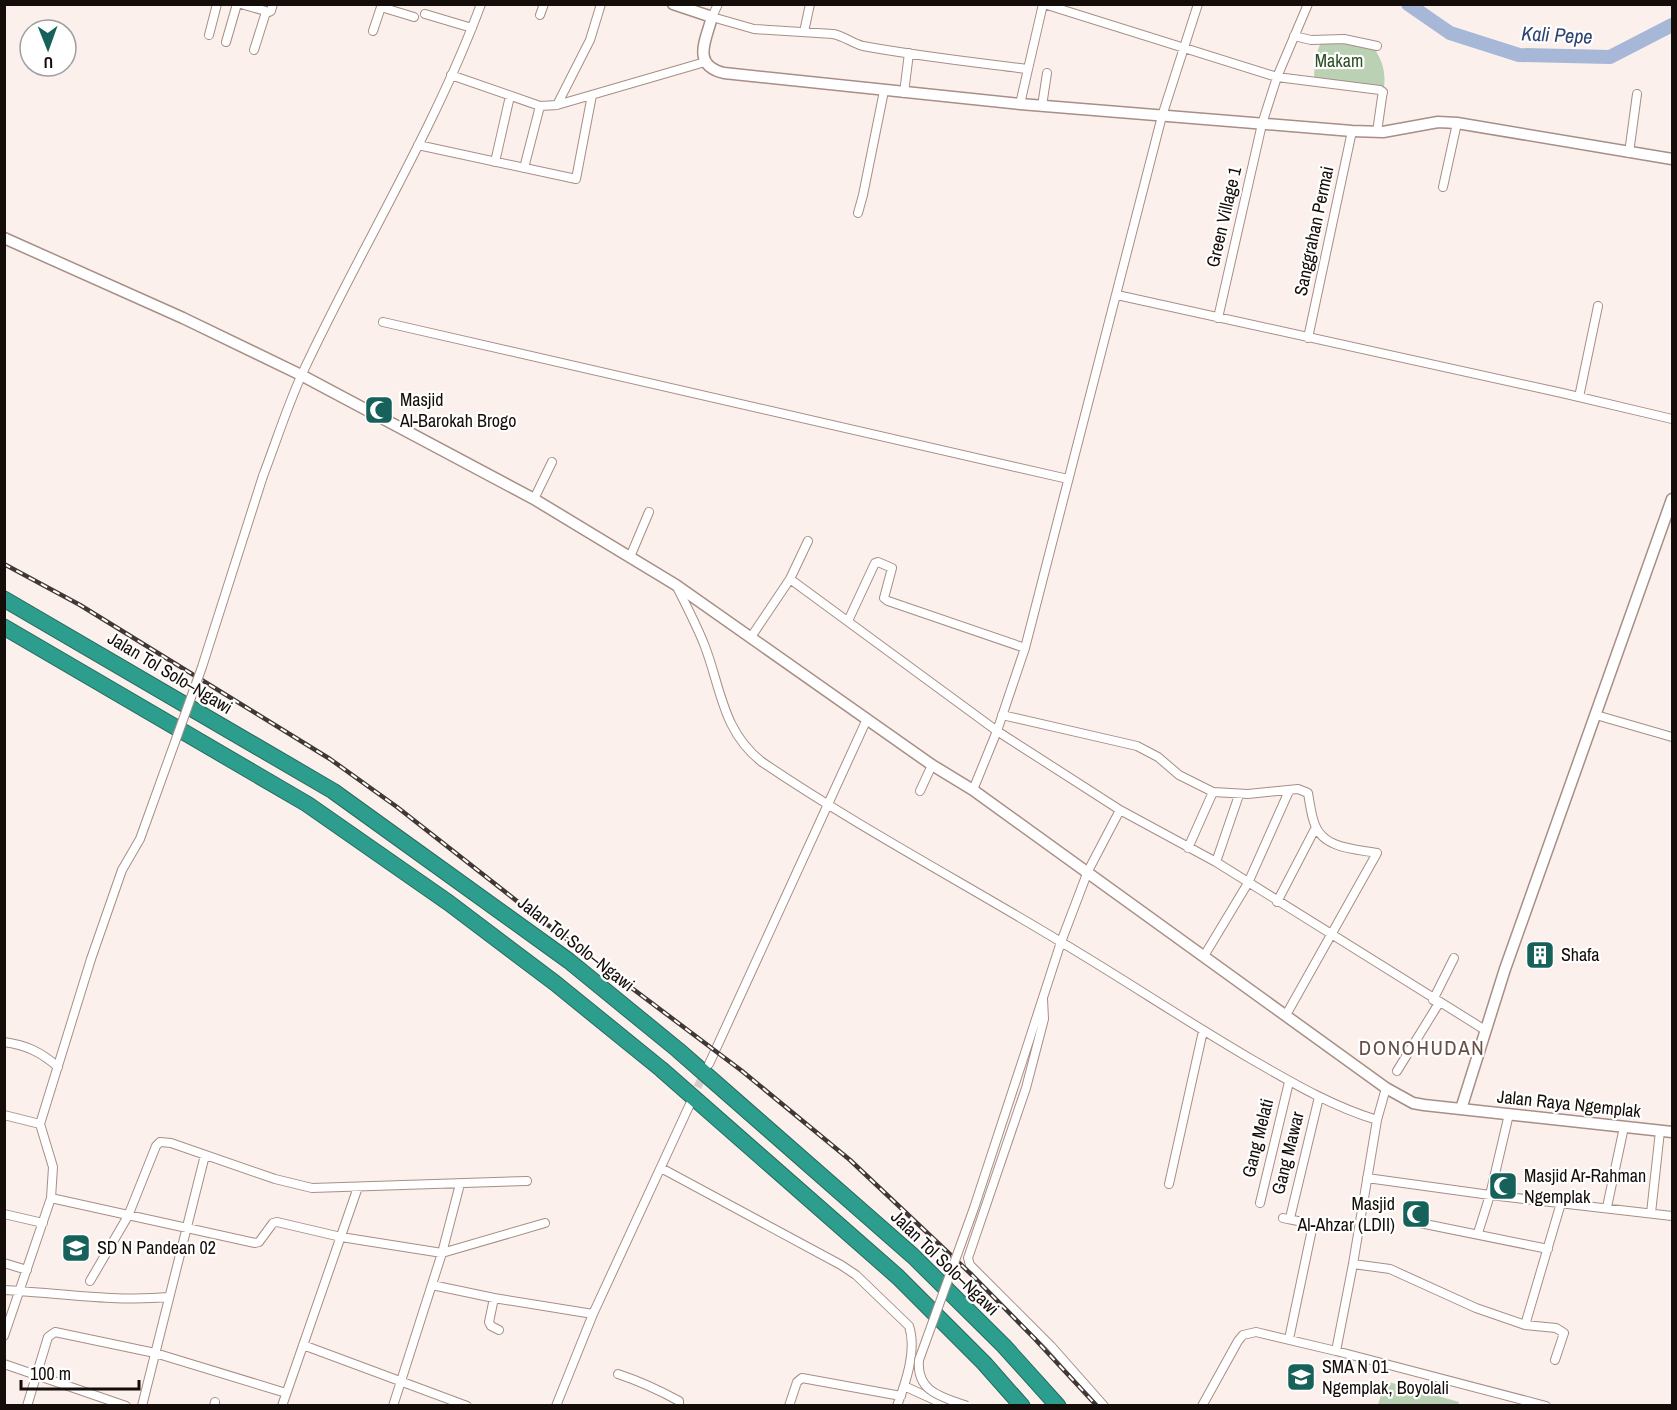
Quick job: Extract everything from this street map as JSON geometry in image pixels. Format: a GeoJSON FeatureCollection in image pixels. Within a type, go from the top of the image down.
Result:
{"type":"FeatureCollection","features":[{"type":"Feature","properties":{"kind":"highway","name":"Jalan Tol Solo–Ngawi"},"geometry":{"type":"LineString","coordinates":[[4,599],[333,791],[455,877],[568,961],[678,1050],[913,1256],[1004,1346],[1058,1406]]}},
{"type":"Feature","properties":{"kind":"highway"},"geometry":{"type":"LineString","coordinates":[[4,627],[307,804],[449,903],[555,983],[661,1069],[898,1276],[984,1363],[1022,1406]]}},
{"type":"Feature","properties":{"kind":"main road"},"geometry":{"type":"LineString","coordinates":[[674,4],[712,17],[705,38],[703,52],[705,62],[710,68],[724,73],[1020,104],[1352,131],[1377,132],[1403,130],[1438,122],[1457,123],[1629,153],[1672,158]]}},
{"type":"Feature","properties":{"kind":"main road","name":"Jalan Raya Ngemplak"},"geometry":{"type":"LineString","coordinates":[[4,238],[183,318],[302,375],[534,499],[676,585],[932,765],[973,790],[1386,1088],[1413,1103],[1672,1132]]}},
{"type":"Feature","properties":{"kind":"main road"},"geometry":{"type":"LineString","coordinates":[[1461,1109],[1485,1030],[1672,499]]}},
{"type":"Feature","properties":{"kind":"street"},"geometry":{"type":"LineString","coordinates":[[209,35],[217,4]]}},
{"type":"Feature","properties":{"kind":"street"},"geometry":{"type":"LineString","coordinates":[[226,42],[239,4],[270,8],[254,50]]}},
{"type":"Feature","properties":{"kind":"street"},"geometry":{"type":"LineString","coordinates":[[4,1336],[51,1198],[53,1167],[40,1124],[57,1067],[122,870],[140,839],[194,688],[263,476],[302,375],[418,145],[481,4]]}},
{"type":"Feature","properties":{"kind":"street"},"geometry":{"type":"LineString","coordinates":[[540,15],[544,4]]}},
{"type":"Feature","properties":{"kind":"street"},"geometry":{"type":"LineString","coordinates":[[557,105],[590,40],[601,4]]}},
{"type":"Feature","properties":{"kind":"street"},"geometry":{"type":"LineString","coordinates":[[718,4],[712,17],[754,30],[841,36],[856,44],[1027,69]]}},
{"type":"Feature","properties":{"kind":"street"},"geometry":{"type":"LineString","coordinates":[[804,32],[810,4]]}},
{"type":"Feature","properties":{"kind":"street"},"geometry":{"type":"LineString","coordinates":[[1020,104],[1043,4],[1277,77],[1380,90],[1383,92],[1377,132]]}},
{"type":"Feature","properties":{"kind":"street"},"geometry":{"type":"LineString","coordinates":[[973,790],[997,731],[1025,648],[1162,116],[1198,4]]}},
{"type":"Feature","properties":{"kind":"street","name":"Green Village 1"},"geometry":{"type":"LineString","coordinates":[[1218,318],[1262,124],[1277,77],[1308,4]]}},
{"type":"Feature","properties":{"kind":"street"},"geometry":{"type":"LineString","coordinates":[[373,31],[381,6],[414,18]]}},
{"type":"Feature","properties":{"kind":"street"},"geometry":{"type":"LineString","coordinates":[[425,14],[472,28]]}},
{"type":"Feature","properties":{"kind":"street"},"geometry":{"type":"LineString","coordinates":[[1294,36],[1311,40],[1344,39],[1377,46]]}},
{"type":"Feature","properties":{"kind":"street"},"geometry":{"type":"LineString","coordinates":[[904,93],[909,53]]}},
{"type":"Feature","properties":{"kind":"street"},"geometry":{"type":"LineString","coordinates":[[451,75],[540,106],[557,105],[705,62]]}},
{"type":"Feature","properties":{"kind":"street"},"geometry":{"type":"LineString","coordinates":[[1042,106],[1047,73]]}},
{"type":"Feature","properties":{"kind":"street"},"geometry":{"type":"LineString","coordinates":[[858,213],[884,91]]}},
{"type":"Feature","properties":{"kind":"street"},"geometry":{"type":"LineString","coordinates":[[1629,153],[1637,94]]}},
{"type":"Feature","properties":{"kind":"street"},"geometry":{"type":"LineString","coordinates":[[418,145],[576,179],[592,95]]}},
{"type":"Feature","properties":{"kind":"street"},"geometry":{"type":"LineString","coordinates":[[495,162],[510,96]]}},
{"type":"Feature","properties":{"kind":"street"},"geometry":{"type":"LineString","coordinates":[[524,168],[540,106]]}},
{"type":"Feature","properties":{"kind":"street"},"geometry":{"type":"LineString","coordinates":[[1443,187],[1457,123]]}},
{"type":"Feature","properties":{"kind":"street","name":"Sanggrahan Permai"},"geometry":{"type":"LineString","coordinates":[[1308,338],[1352,131]]}},
{"type":"Feature","properties":{"kind":"street"},"geometry":{"type":"LineString","coordinates":[[1117,295],[1579,397],[1672,420]]}},
{"type":"Feature","properties":{"kind":"street"},"geometry":{"type":"LineString","coordinates":[[1579,397],[1598,306]]}},
{"type":"Feature","properties":{"kind":"street"},"geometry":{"type":"LineString","coordinates":[[383,322],[1068,479]]}},
{"type":"Feature","properties":{"kind":"street"},"geometry":{"type":"LineString","coordinates":[[534,499],[552,462]]}},
{"type":"Feature","properties":{"kind":"street"},"geometry":{"type":"LineString","coordinates":[[630,557],[649,512]]}},
{"type":"Feature","properties":{"kind":"street"},"geometry":{"type":"LineString","coordinates":[[751,637],[790,579],[808,541]]}},
{"type":"Feature","properties":{"kind":"street"},"geometry":{"type":"LineString","coordinates":[[848,621],[875,562],[878,562],[892,568],[884,598],[888,601],[1025,648]]}},
{"type":"Feature","properties":{"kind":"street"},"geometry":{"type":"LineString","coordinates":[[790,579],[997,731],[1120,810],[1216,862],[1485,1030]]}},
{"type":"Feature","properties":{"kind":"street"},"geometry":{"type":"LineString","coordinates":[[676,585],[704,644],[727,717],[747,748],[783,776],[912,856],[1061,942],[1289,1082],[1344,1110],[1377,1120]]}},
{"type":"Feature","properties":{"kind":"street"},"geometry":{"type":"LineString","coordinates":[[1002,715],[1137,746],[1152,753],[1179,775],[1213,792],[1239,795],[1298,789],[1308,793],[1316,827],[1322,836],[1335,844],[1377,853],[1286,1015]]}},
{"type":"Feature","properties":{"kind":"street"},"geometry":{"type":"LineString","coordinates":[[1596,716],[1672,737]]}},
{"type":"Feature","properties":{"kind":"street"},"geometry":{"type":"LineString","coordinates":[[709,1064],[867,719]]}},
{"type":"Feature","properties":{"kind":"street"},"geometry":{"type":"LineString","coordinates":[[920,791],[932,765]]}},
{"type":"Feature","properties":{"kind":"street"},"geometry":{"type":"LineString","coordinates":[[1204,956],[1248,883],[1289,791]]}},
{"type":"Feature","properties":{"kind":"street"},"geometry":{"type":"LineString","coordinates":[[1188,848],[1213,792]]}},
{"type":"Feature","properties":{"kind":"street"},"geometry":{"type":"LineString","coordinates":[[1216,862],[1239,795]]}},
{"type":"Feature","properties":{"kind":"street"},"geometry":{"type":"LineString","coordinates":[[967,1406],[924,1386],[918,1370],[919,1360],[974,1208],[1061,942],[1088,872],[1120,810]]}},
{"type":"Feature","properties":{"kind":"street"},"geometry":{"type":"LineString","coordinates":[[1277,902],[1316,827]]}},
{"type":"Feature","properties":{"kind":"street"},"geometry":{"type":"LineString","coordinates":[[1397,1071],[1436,1001],[1454,958]]}},
{"type":"Feature","properties":{"kind":"street"},"geometry":{"type":"LineString","coordinates":[[1043,999],[1044,1019],[1026,1088],[968,1258],[970,1266],[1051,1346],[1104,1406]]}},
{"type":"Feature","properties":{"kind":"street"},"geometry":{"type":"LineString","coordinates":[[1169,1184],[1203,1031]]}},
{"type":"Feature","properties":{"kind":"street"},"geometry":{"type":"LineString","coordinates":[[4,1042],[33,1049],[43,1054],[57,1067]]}},
{"type":"Feature","properties":{"kind":"street","name":"Gang Melati"},"geometry":{"type":"LineString","coordinates":[[1260,1203],[1289,1082]]}},
{"type":"Feature","properties":{"kind":"street"},"geometry":{"type":"LineString","coordinates":[[1335,1351],[1353,1263],[1377,1120],[1386,1088]]}},
{"type":"Feature","properties":{"kind":"street","name":"Gang Mawar"},"geometry":{"type":"LineString","coordinates":[[1289,1340],[1311,1234],[1306,1224],[1286,1218],[1319,1097]]}},
{"type":"Feature","properties":{"kind":"street"},"geometry":{"type":"LineString","coordinates":[[556,1406],[593,1314],[690,1104]]}},
{"type":"Feature","properties":{"kind":"street"},"geometry":{"type":"LineString","coordinates":[[1478,1233],[1490,1195],[1509,1114]]}},
{"type":"Feature","properties":{"kind":"street"},"geometry":{"type":"LineString","coordinates":[[4,1115],[40,1124]]}},
{"type":"Feature","properties":{"kind":"street"},"geometry":{"type":"LineString","coordinates":[[1607,1207],[1624,1127]]}},
{"type":"Feature","properties":{"kind":"street"},"geometry":{"type":"LineString","coordinates":[[1651,1213],[1660,1131]]}},
{"type":"Feature","properties":{"kind":"street"},"geometry":{"type":"LineString","coordinates":[[90,1281],[128,1216],[156,1146],[160,1142],[275,1179],[312,1188],[527,1181]]}},
{"type":"Feature","properties":{"kind":"street"},"geometry":{"type":"LineString","coordinates":[[142,1406],[205,1155]]}},
{"type":"Feature","properties":{"kind":"street"},"geometry":{"type":"LineString","coordinates":[[661,1168],[841,1265],[856,1275],[909,1326],[912,1343],[904,1386],[897,1406]]}},
{"type":"Feature","properties":{"kind":"street"},"geometry":{"type":"LineString","coordinates":[[1367,1178],[1672,1216]]}},
{"type":"Feature","properties":{"kind":"street"},"geometry":{"type":"LineString","coordinates":[[393,1406],[442,1254],[460,1184]]}},
{"type":"Feature","properties":{"kind":"street"},"geometry":{"type":"LineString","coordinates":[[282,1406],[358,1187]]}},
{"type":"Feature","properties":{"kind":"street"},"geometry":{"type":"LineString","coordinates":[[51,1198],[257,1243],[275,1222],[341,1237],[442,1254],[545,1223]]}},
{"type":"Feature","properties":{"kind":"street"},"geometry":{"type":"LineString","coordinates":[[1525,1325],[1562,1203]]}},
{"type":"Feature","properties":{"kind":"street"},"geometry":{"type":"LineString","coordinates":[[4,1214],[43,1223]]}},
{"type":"Feature","properties":{"kind":"street"},"geometry":{"type":"LineString","coordinates":[[1420,1223],[1548,1249]]}},
{"type":"Feature","properties":{"kind":"street"},"geometry":{"type":"LineString","coordinates":[[4,1263],[27,1270]]}},
{"type":"Feature","properties":{"kind":"street"},"geometry":{"type":"LineString","coordinates":[[1353,1263],[1390,1269],[1466,1304],[1525,1325],[1556,1328],[1564,1333],[1555,1360]]}},
{"type":"Feature","properties":{"kind":"street"},"geometry":{"type":"LineString","coordinates":[[432,1285],[494,1298],[593,1314]]}},
{"type":"Feature","properties":{"kind":"street"},"geometry":{"type":"LineString","coordinates":[[4,1290],[108,1298],[169,1297]]}},
{"type":"Feature","properties":{"kind":"street"},"geometry":{"type":"LineString","coordinates":[[494,1298],[489,1322],[499,1330]]}},
{"type":"Feature","properties":{"kind":"street"},"geometry":{"type":"LineString","coordinates":[[1202,1406],[1243,1335],[1256,1332],[1546,1406]]}},
{"type":"Feature","properties":{"kind":"street"},"geometry":{"type":"LineString","coordinates":[[27,1406],[48,1337],[52,1333],[155,1353],[286,1393]]}},
{"type":"Feature","properties":{"kind":"street"},"geometry":{"type":"LineString","coordinates":[[303,1345],[467,1406]]}},
{"type":"Feature","properties":{"kind":"street"},"geometry":{"type":"LineString","coordinates":[[4,1364],[126,1406]]}},
{"type":"Feature","properties":{"kind":"street"},"geometry":{"type":"LineString","coordinates":[[618,1374],[639,1381],[679,1401],[679,1406]]}},
{"type":"Feature","properties":{"kind":"street"},"geometry":{"type":"LineString","coordinates":[[789,1406],[797,1382],[802,1378],[901,1396]]}},
{"type":"Feature","properties":{"kind":"street"},"geometry":{"type":"LineString","coordinates":[[904,1386],[948,1406]]}},
{"type":"Feature","properties":{"kind":"green space","name":"Makam"},"geometry":{"type":"Polygon","coordinates":[[[1331,40],[1374,48],[1383,66],[1384,87],[1314,78],[1315,58],[1321,42],[1331,40]]]}},
{"type":"Feature","properties":{"kind":"green space"},"geometry":{"type":"Polygon","coordinates":[[[1385,1381],[1459,1402],[1458,1405],[1378,1405],[1385,1381]]]}},
{"type":"Feature","properties":{"kind":"waterway","name":"Kali Pepe"},"geometry":{"type":"LineString","coordinates":[[1408,4],[1450,33],[1519,55],[1610,57],[1672,25]]}},
{"type":"Feature","properties":{"kind":"tunnel"},"geometry":{"type":"LineString","coordinates":[[692,1098],[705,1072]]}},
{"type":"Feature","properties":{"kind":"railway"},"geometry":{"type":"LineString","coordinates":[[4,564],[80,605],[330,759],[397,807],[536,916],[742,1071],[850,1160],[972,1275],[1097,1406]]}},
{"type":"Feature","properties":{"kind":"place","name":"Masjid Al-Barokah Brogo"},"geometry":{"type":"Point","coordinates":[379,410]}},
{"type":"Feature","properties":{"kind":"place","name":"Shafa"},"geometry":{"type":"Point","coordinates":[1540,955]}},
{"type":"Feature","properties":{"kind":"place","name":"Masjid Ar-Rahman Ngemplak"},"geometry":{"type":"Point","coordinates":[1503,1186]}},
{"type":"Feature","properties":{"kind":"place","name":"Masjid Al-Ahzar (LDII)"},"geometry":{"type":"Point","coordinates":[1416,1214]}},
{"type":"Feature","properties":{"kind":"place","name":"SD N Pandean 02"},"geometry":{"type":"Point","coordinates":[76,1248]}},
{"type":"Feature","properties":{"kind":"place","name":"SMA N 01 Ngemplak, Boyolali"},"geometry":{"type":"Point","coordinates":[1301,1377]}},
{"type":"Feature","properties":{"kind":"district","name":"DONOHUDAN"},"geometry":{"type":"Point","coordinates":[1422,1048]}}]}
